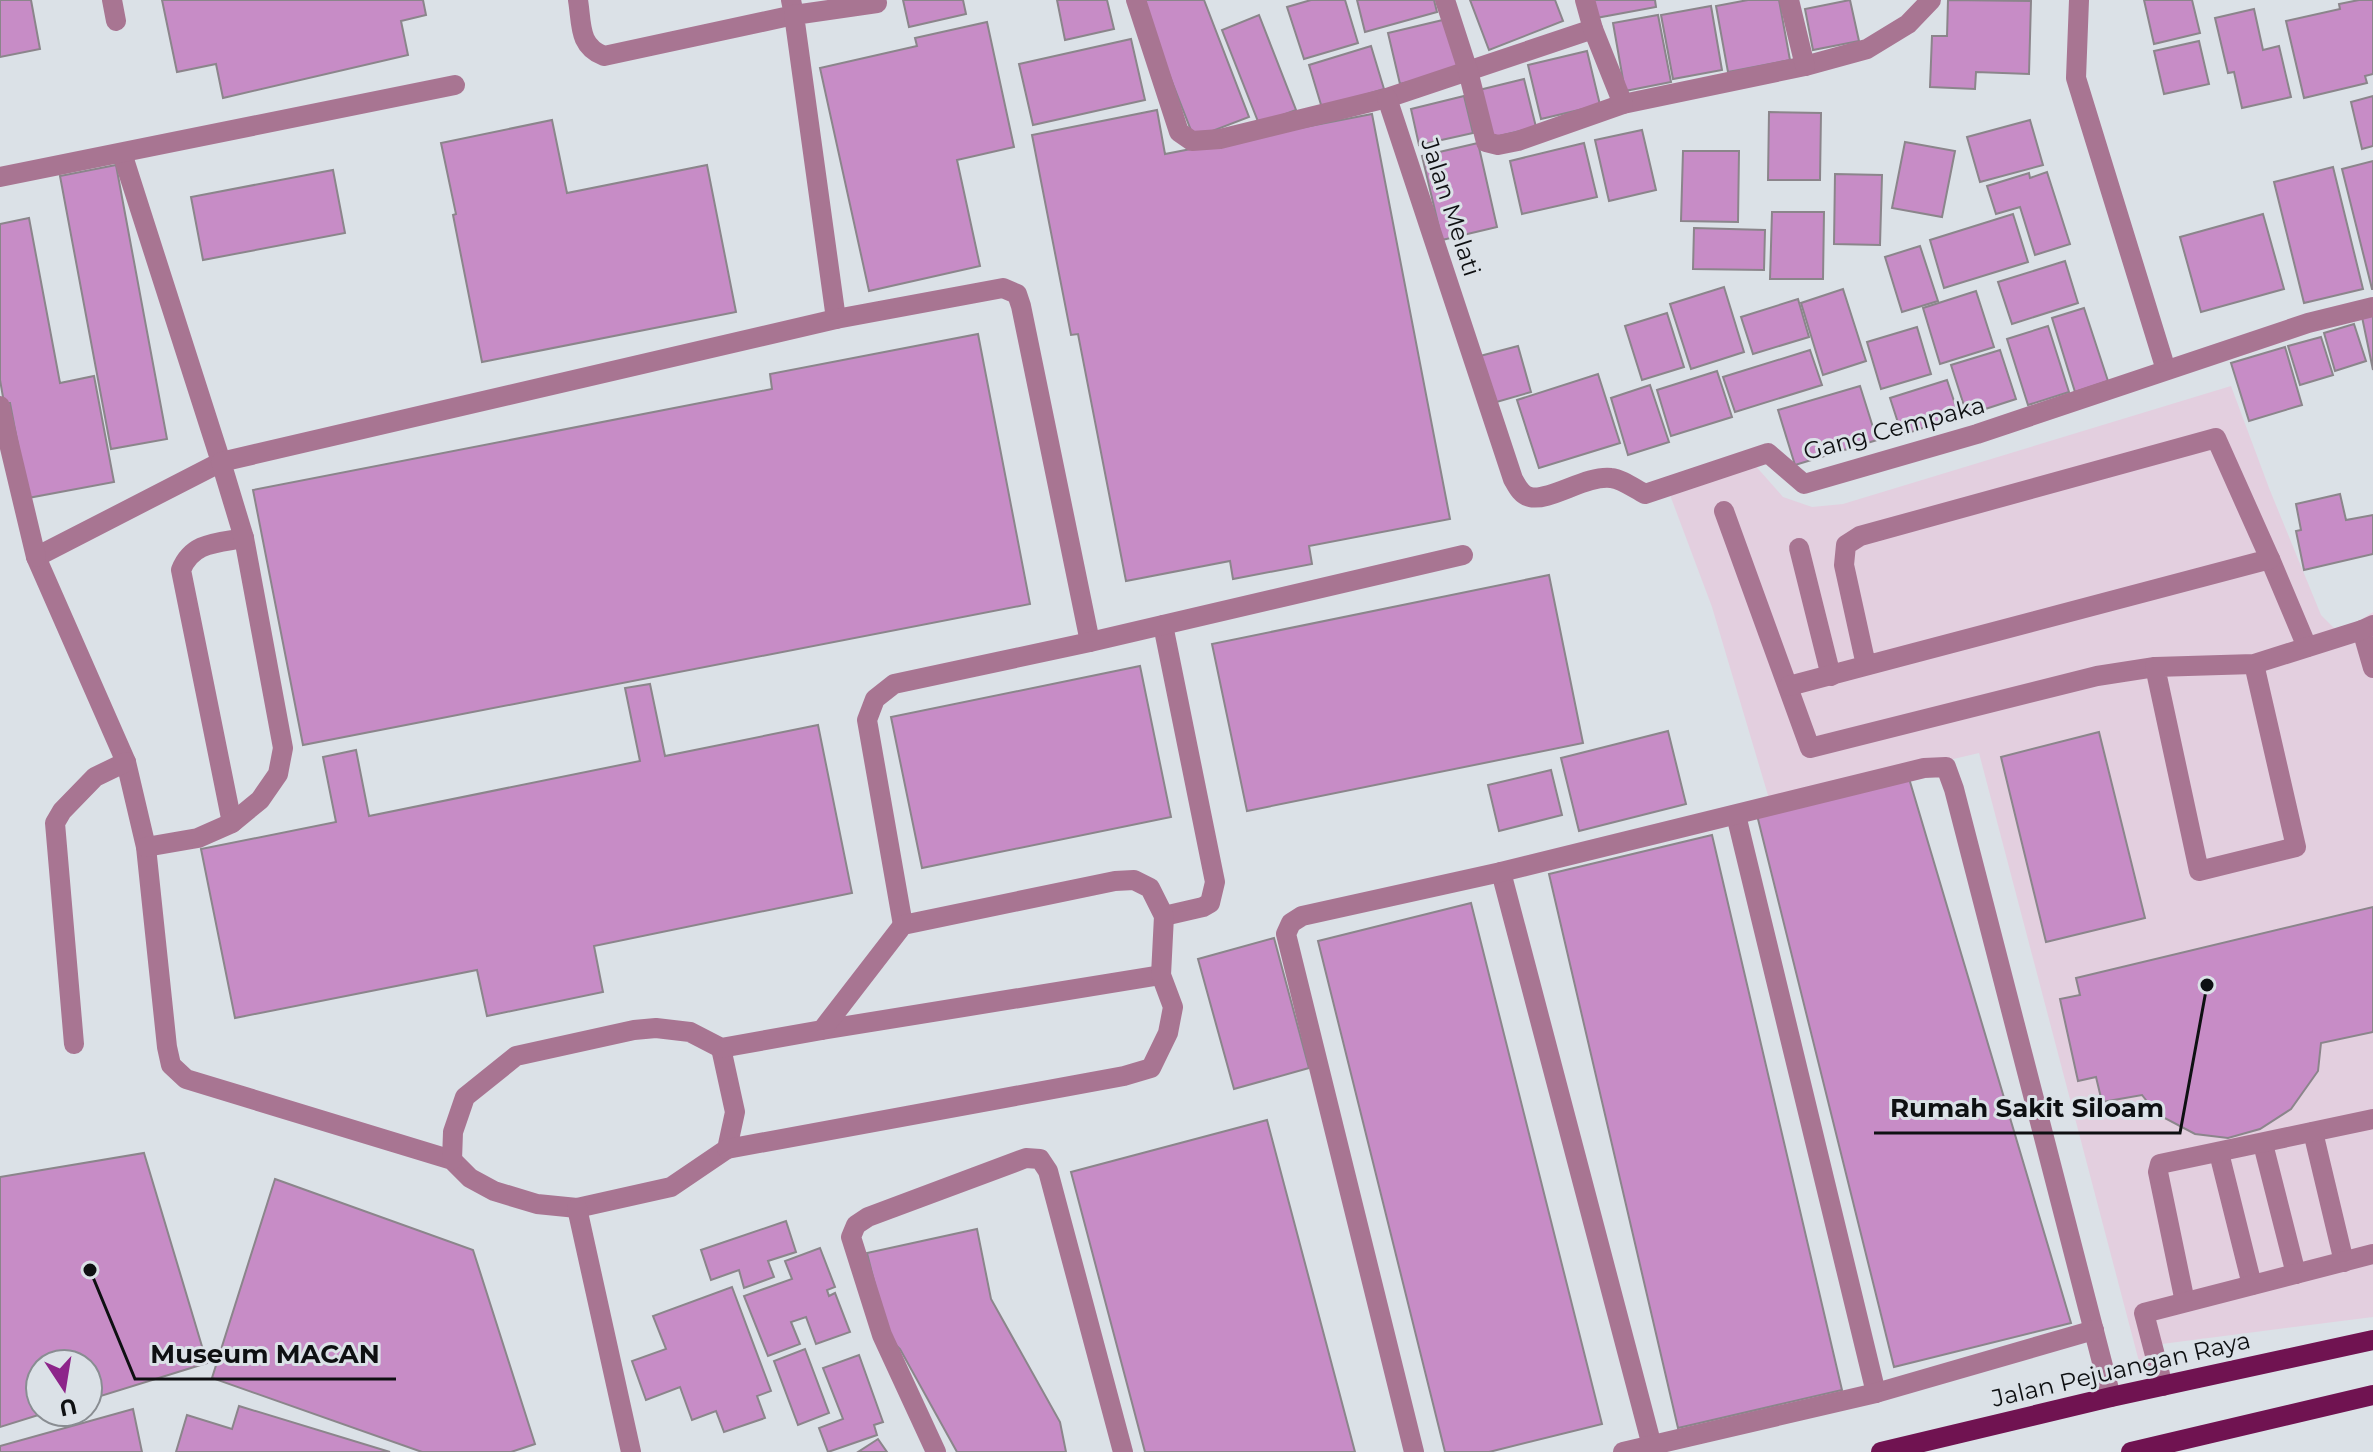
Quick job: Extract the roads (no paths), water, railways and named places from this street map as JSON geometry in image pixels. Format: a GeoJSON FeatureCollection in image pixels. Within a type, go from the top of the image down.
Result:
{"type":"FeatureCollection","features":[{"type":"Feature","properties":{"kind":"main road","name":"Jalan Pejuangan Raya"},"geometry":{"type":"LineString","coordinates":[[1881,1452],[2111,1397],[2373,1340]]}},
{"type":"Feature","properties":{"kind":"main road"},"geometry":{"type":"LineString","coordinates":[[2131,1452],[2373,1395]]}},
{"type":"Feature","properties":{"kind":"street"},"geometry":{"type":"LineString","coordinates":[[112,0],[116,21]]}},
{"type":"Feature","properties":{"kind":"street"},"geometry":{"type":"LineString","coordinates":[[578,0],[584,39],[591,51],[604,56],[793,8],[877,3]]}},
{"type":"Feature","properties":{"kind":"street"},"geometry":{"type":"LineString","coordinates":[[1136,0],[1179,132],[1192,141],[1220,139],[1387,98],[1593,29]]}},
{"type":"Feature","properties":{"kind":"street"},"geometry":{"type":"LineString","coordinates":[[1445,0],[1468,71],[1486,142],[1498,145],[1518,141],[1623,104],[1805,66],[1867,49],[1908,24],[1931,0]]}},
{"type":"Feature","properties":{"kind":"street"},"geometry":{"type":"LineString","coordinates":[[1585,0],[1593,29],[1623,104]]}},
{"type":"Feature","properties":{"kind":"street"},"geometry":{"type":"LineString","coordinates":[[1789,0],[1805,66]]}},
{"type":"Feature","properties":{"kind":"street"},"geometry":{"type":"LineString","coordinates":[[2079,0],[2076,78],[2166,370]]}},
{"type":"Feature","properties":{"kind":"street"},"geometry":{"type":"LineString","coordinates":[[793,8],[836,319]]}},
{"type":"Feature","properties":{"kind":"street"},"geometry":{"type":"LineString","coordinates":[[0,177],[455,85]]}},
{"type":"Feature","properties":{"kind":"street","name":"Jalan Melati"},"geometry":{"type":"LineString","coordinates":[[1387,98],[1513,479],[1521,492],[1530,497],[1540,497],[1597,478],[1614,478],[1645,494]]}},
{"type":"Feature","properties":{"kind":"street"},"geometry":{"type":"LineString","coordinates":[[122,153],[244,538],[283,748],[278,774],[260,800],[232,823],[198,838],[146,847]]}},
{"type":"Feature","properties":{"kind":"street"},"geometry":{"type":"LineString","coordinates":[[36,557],[221,462],[836,319],[1003,288],[1017,294],[1090,642]]}},
{"type":"Feature","properties":{"kind":"street","name":"Gang Cempaka"},"geometry":{"type":"LineString","coordinates":[[1645,494],[1768,453],[1804,484],[1977,434],[2308,323],[2373,307]]}},
{"type":"Feature","properties":{"kind":"street"},"geometry":{"type":"LineString","coordinates":[[0,406],[36,557],[126,762],[146,847],[167,1047],[171,1065],[186,1079],[452,1160],[470,1178],[494,1191],[537,1204],[577,1208],[671,1187],[727,1149],[1124,1076],[1151,1068],[1168,1033],[1173,1007],[1161,975],[1164,916],[1150,888],[1134,880],[903,925],[822,1030]]}},
{"type":"Feature","properties":{"kind":"street"},"geometry":{"type":"LineString","coordinates":[[1866,665],[1844,565],[1846,545],[1860,536],[2216,438],[2307,647]]}},
{"type":"Feature","properties":{"kind":"street"},"geometry":{"type":"LineString","coordinates":[[1724,511],[1810,748],[2097,676],[2155,667],[2254,664],[2368,628],[2373,668]]}},
{"type":"Feature","properties":{"kind":"street"},"geometry":{"type":"LineString","coordinates":[[232,823],[181,570],[186,556],[201,546],[244,538]]}},
{"type":"Feature","properties":{"kind":"street"},"geometry":{"type":"LineString","coordinates":[[1799,548],[1831,676]]}},
{"type":"Feature","properties":{"kind":"street"},"geometry":{"type":"LineString","coordinates":[[903,925],[867,720],[875,699],[894,684],[1463,555]]}},
{"type":"Feature","properties":{"kind":"street"},"geometry":{"type":"LineString","coordinates":[[1789,686],[2270,559]]}},
{"type":"Feature","properties":{"kind":"street"},"geometry":{"type":"LineString","coordinates":[[1163,625],[1215,882],[1210,903],[1164,916]]}},
{"type":"Feature","properties":{"kind":"street"},"geometry":{"type":"LineString","coordinates":[[2155,667],[2199,871],[2296,847],[2254,664]]}},
{"type":"Feature","properties":{"kind":"street"},"geometry":{"type":"LineString","coordinates":[[74,1044],[55,823],[62,811],[95,777],[126,762]]}},
{"type":"Feature","properties":{"kind":"street"},"geometry":{"type":"LineString","coordinates":[[1414,1452],[1286,934],[1291,923],[1302,916],[1501,872],[1924,768],[1946,767],[1954,789],[2111,1397]]}},
{"type":"Feature","properties":{"kind":"street"},"geometry":{"type":"LineString","coordinates":[[1736,815],[1876,1393]]}},
{"type":"Feature","properties":{"kind":"street"},"geometry":{"type":"LineString","coordinates":[[1501,872],[1652,1446]]}},
{"type":"Feature","properties":{"kind":"street"},"geometry":{"type":"LineString","coordinates":[[452,1160],[453,1132],[465,1097],[516,1056],[656,1028],[690,1032],[721,1048],[1161,975]]}},
{"type":"Feature","properties":{"kind":"street"},"geometry":{"type":"LineString","coordinates":[[721,1048],[735,1112],[727,1149]]}},
{"type":"Feature","properties":{"kind":"street"},"geometry":{"type":"LineString","coordinates":[[2185,1302],[2157,1167],[2160,1164],[2373,1119]]}},
{"type":"Feature","properties":{"kind":"street"},"geometry":{"type":"LineString","coordinates":[[2313,1132],[2344,1262]]}},
{"type":"Feature","properties":{"kind":"street"},"geometry":{"type":"LineString","coordinates":[[2263,1144],[2296,1274]]}},
{"type":"Feature","properties":{"kind":"street"},"geometry":{"type":"LineString","coordinates":[[2219,1153],[2252,1285]]}},
{"type":"Feature","properties":{"kind":"street"},"geometry":{"type":"LineString","coordinates":[[936,1452],[882,1335],[851,1237],[856,1225],[868,1217],[1026,1158],[1040,1159],[1048,1171],[1123,1452]]}},
{"type":"Feature","properties":{"kind":"street"},"geometry":{"type":"LineString","coordinates":[[577,1208],[631,1452]]}},
{"type":"Feature","properties":{"kind":"street"},"geometry":{"type":"LineString","coordinates":[[2163,1386],[2144,1313],[2373,1254]]}},
{"type":"Feature","properties":{"kind":"street"},"geometry":{"type":"LineString","coordinates":[[1623,1452],[1876,1393],[2094,1330]]}},
{"type":"Feature","properties":{"kind":"place","name":"Rumah Sakit Siloam"},"geometry":{"type":"Point","coordinates":[2207,985]}},
{"type":"Feature","properties":{"kind":"place","name":"Museum MACAN"},"geometry":{"type":"Point","coordinates":[90,1270]}}]}
